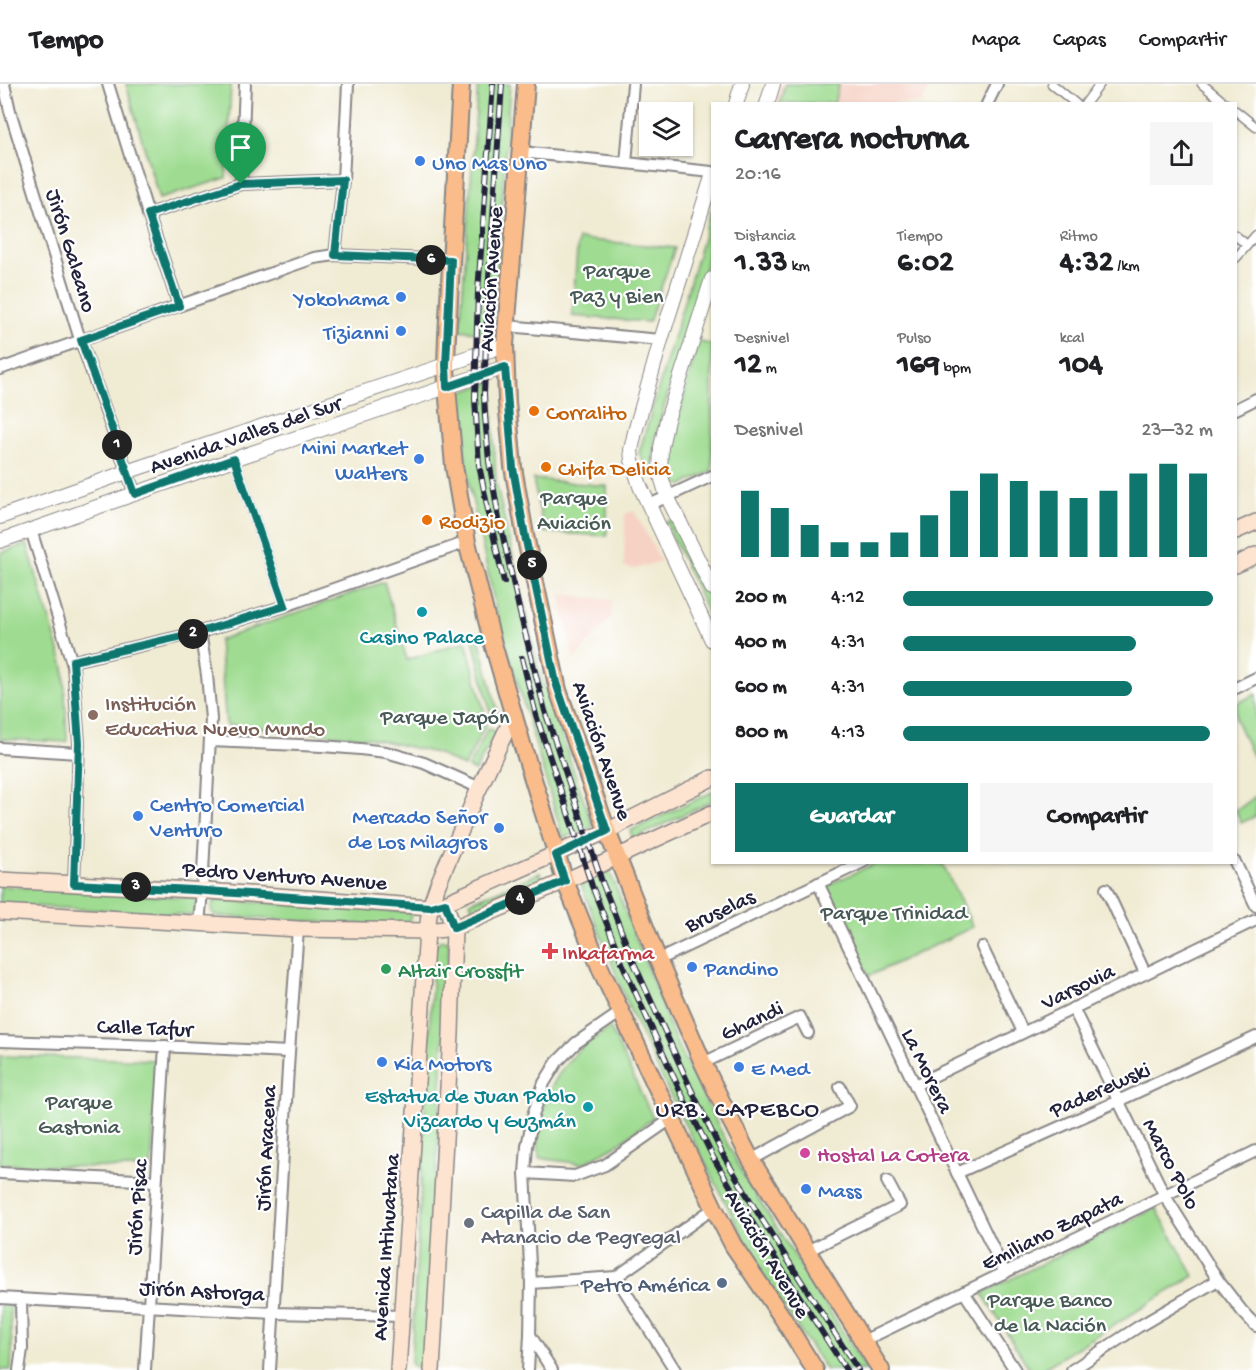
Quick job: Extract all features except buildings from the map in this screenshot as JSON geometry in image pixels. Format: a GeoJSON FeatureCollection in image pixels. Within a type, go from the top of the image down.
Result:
{"type":"FeatureCollection","features":[{"type":"Feature","properties":{"kind":"main road","name":"Aviación Avenue"},"geometry":{"type":"LineString","coordinates":[[461,84],[446,365],[447,387],[454,466],[467,542],[493,644],[556,855],[602,972],[733,1245],[815,1370]]}},
{"type":"Feature","properties":{"kind":"main road","name":"Aviación Avenue"},"geometry":{"type":"LineString","coordinates":[[526,84],[505,367],[513,468],[556,683],[617,857],[658,960],[703,1063],[751,1160],[881,1370]]}},
{"type":"Feature","properties":{"kind":"main road"},"geometry":{"type":"LineString","coordinates":[[1237,531],[1256,522]]}},
{"type":"Feature","properties":{"kind":"main road"},"geometry":{"type":"LineString","coordinates":[[1237,564],[1256,555]]}},
{"type":"Feature","properties":{"kind":"main road","name":"Avenida Intihuatana"},"geometry":{"type":"LineString","coordinates":[[398,1370],[427,931],[437,905],[438,884],[514,714]]}},
{"type":"Feature","properties":{"kind":"main road","name":"Pedro Venturo Avenue"},"geometry":{"type":"LineString","coordinates":[[0,880],[437,905],[556,855],[711,779]]}},
{"type":"Feature","properties":{"kind":"main road"},"geometry":{"type":"LineString","coordinates":[[0,912],[298,929],[427,931],[454,928],[565,881],[711,813]]}},
{"type":"Feature","properties":{"kind":"main road"},"geometry":{"type":"LineString","coordinates":[[432,1370],[451,1034],[454,928],[437,905]]}},
{"type":"Feature","properties":{"kind":"street","name":"Jirón Galeano"},"geometry":{"type":"LineString","coordinates":[[4,84],[81,340],[135,494]]}},
{"type":"Feature","properties":{"kind":"street"},"geometry":{"type":"LineString","coordinates":[[108,84],[179,306]]}},
{"type":"Feature","properties":{"kind":"street"},"geometry":{"type":"LineString","coordinates":[[241,184],[245,84]]}},
{"type":"Feature","properties":{"kind":"street"},"geometry":{"type":"LineString","coordinates":[[335,255],[343,180],[348,84]]}},
{"type":"Feature","properties":{"kind":"street"},"geometry":{"type":"LineString","coordinates":[[626,163],[633,84]]}},
{"type":"Feature","properties":{"kind":"street"},"geometry":{"type":"LineString","coordinates":[[737,102],[742,84]]}},
{"type":"Feature","properties":{"kind":"street"},"geometry":{"type":"LineString","coordinates":[[768,102],[773,84]]}},
{"type":"Feature","properties":{"kind":"street"},"geometry":{"type":"LineString","coordinates":[[988,102],[997,84]]}},
{"type":"Feature","properties":{"kind":"street"},"geometry":{"type":"LineString","coordinates":[[1052,84],[1074,102]]}},
{"type":"Feature","properties":{"kind":"street"},"geometry":{"type":"LineString","coordinates":[[1086,102],[1100,84]]}},
{"type":"Feature","properties":{"kind":"street"},"geometry":{"type":"LineString","coordinates":[[1202,84],[1224,102]]}},
{"type":"Feature","properties":{"kind":"street"},"geometry":{"type":"LineString","coordinates":[[1237,112],[1256,127]]}},
{"type":"Feature","properties":{"kind":"street"},"geometry":{"type":"LineString","coordinates":[[521,152],[711,172]]}},
{"type":"Feature","properties":{"kind":"street"},"geometry":{"type":"LineString","coordinates":[[148,214],[241,184],[343,180]]}},
{"type":"Feature","properties":{"kind":"street"},"geometry":{"type":"LineString","coordinates":[[711,180],[661,340],[631,450],[635,473],[711,638]]}},
{"type":"Feature","properties":{"kind":"street"},"geometry":{"type":"LineString","coordinates":[[1237,257],[1256,235]]}},
{"type":"Feature","properties":{"kind":"street"},"geometry":{"type":"LineString","coordinates":[[1237,237],[1247,245]]}},
{"type":"Feature","properties":{"kind":"street"},"geometry":{"type":"LineString","coordinates":[[0,369],[314,258],[335,255],[451,260]]}},
{"type":"Feature","properties":{"kind":"street"},"geometry":{"type":"LineString","coordinates":[[711,282],[667,420],[661,447],[660,473],[668,496],[711,586]]}},
{"type":"Feature","properties":{"kind":"street"},"geometry":{"type":"LineString","coordinates":[[507,326],[661,340]]}},
{"type":"Feature","properties":{"kind":"street","name":"Avenida Valles del Sur"},"geometry":{"type":"LineString","coordinates":[[0,517],[505,345]]}},
{"type":"Feature","properties":{"kind":"street","name":"Avenida Valles del Sur"},"geometry":{"type":"LineString","coordinates":[[0,541],[505,367]]}},
{"type":"Feature","properties":{"kind":"street"},"geometry":{"type":"LineString","coordinates":[[1237,408],[1256,399]]}},
{"type":"Feature","properties":{"kind":"street"},"geometry":{"type":"LineString","coordinates":[[234,459],[285,606]]}},
{"type":"Feature","properties":{"kind":"street"},"geometry":{"type":"LineString","coordinates":[[649,505],[711,476]]}},
{"type":"Feature","properties":{"kind":"street"},"geometry":{"type":"LineString","coordinates":[[31,530],[73,661],[79,725],[74,884]]}},
{"type":"Feature","properties":{"kind":"street"},"geometry":{"type":"LineString","coordinates":[[73,661],[200,632],[285,606],[467,542]]}},
{"type":"Feature","properties":{"kind":"street"},"geometry":{"type":"LineString","coordinates":[[199,924],[211,719],[209,687],[200,632]]}},
{"type":"Feature","properties":{"kind":"street"},"geometry":{"type":"LineString","coordinates":[[1237,688],[1256,678]]}},
{"type":"Feature","properties":{"kind":"street"},"geometry":{"type":"LineString","coordinates":[[210,741],[322,746],[386,752],[424,763],[480,788]]}},
{"type":"Feature","properties":{"kind":"street"},"geometry":{"type":"LineString","coordinates":[[0,747],[78,753]]}},
{"type":"Feature","properties":{"kind":"street","name":"Bruselas"},"geometry":{"type":"LineString","coordinates":[[658,960],[859,864]]}},
{"type":"Feature","properties":{"kind":"street"},"geometry":{"type":"LineString","coordinates":[[1236,864],[1256,906]]}},
{"type":"Feature","properties":{"kind":"street","name":"La Morera"},"geometry":{"type":"LineString","coordinates":[[818,883],[1005,1273]]}},
{"type":"Feature","properties":{"kind":"street"},"geometry":{"type":"LineString","coordinates":[[1107,889],[1145,973]]}},
{"type":"Feature","properties":{"kind":"street","name":"Varsovia"},"geometry":{"type":"LineString","coordinates":[[915,1085],[1256,920]]}},
{"type":"Feature","properties":{"kind":"street","name":"Jirón Aracena"},"geometry":{"type":"LineString","coordinates":[[270,1370],[298,929]]}},
{"type":"Feature","properties":{"kind":"street"},"geometry":{"type":"LineString","coordinates":[[982,947],[1023,1032]]}},
{"type":"Feature","properties":{"kind":"street","name":"Marco Polo"},"geometry":{"type":"LineString","coordinates":[[1073,1008],[1165,1196],[1218,1280],[1256,1326]]}},
{"type":"Feature","properties":{"kind":"street"},"geometry":{"type":"LineString","coordinates":[[528,1370],[531,1282],[525,1173],[527,1146],[534,1112],[544,1083],[557,1062],[576,1043],[621,1012]]}},
{"type":"Feature","properties":{"kind":"street","name":"Ghandi"},"geometry":{"type":"LineString","coordinates":[[703,1063],[800,1017],[808,1033]]}},
{"type":"Feature","properties":{"kind":"street","name":"Paderewski"},"geometry":{"type":"LineString","coordinates":[[957,1173],[1256,1037]]}},
{"type":"Feature","properties":{"kind":"street","name":"Calle Tafur"},"geometry":{"type":"LineString","coordinates":[[0,1041],[289,1052]]}},
{"type":"Feature","properties":{"kind":"street","name":"Jirón Pisac"},"geometry":{"type":"LineString","coordinates":[[145,1370],[165,1046]]}},
{"type":"Feature","properties":{"kind":"street"},"geometry":{"type":"LineString","coordinates":[[751,1160],[850,1106],[840,1087]]}},
{"type":"Feature","properties":{"kind":"street"},"geometry":{"type":"LineString","coordinates":[[525,1173],[575,1176],[606,1165],[671,1119]]}},
{"type":"Feature","properties":{"kind":"street","name":"Emiliano Zapata"},"geometry":{"type":"LineString","coordinates":[[863,1341],[1256,1151]]}},
{"type":"Feature","properties":{"kind":"street"},"geometry":{"type":"LineString","coordinates":[[0,1173],[156,1181]]}},
{"type":"Feature","properties":{"kind":"street"},"geometry":{"type":"LineString","coordinates":[[807,1251],[900,1205],[887,1181]]}},
{"type":"Feature","properties":{"kind":"street"},"geometry":{"type":"LineString","coordinates":[[531,1282],[616,1278],[714,1208]]}},
{"type":"Feature","properties":{"kind":"street"},"geometry":{"type":"LineString","coordinates":[[616,1278],[675,1370]]}},
{"type":"Feature","properties":{"kind":"street"},"geometry":{"type":"LineString","coordinates":[[1072,1370],[1138,1327],[1218,1280]]}},
{"type":"Feature","properties":{"kind":"street"},"geometry":{"type":"LineString","coordinates":[[964,1292],[1015,1370]]}},
{"type":"Feature","properties":{"kind":"street","name":"Jirón Astorga"},"geometry":{"type":"LineString","coordinates":[[0,1298],[274,1313],[402,1316]]}},
{"type":"Feature","properties":{"kind":"street"},"geometry":{"type":"LineString","coordinates":[[19,1370],[22,1349],[21,1299]]}},
{"type":"Feature","properties":{"kind":"street"},"geometry":{"type":"LineString","coordinates":[[530,1335],[552,1370]]}},
{"type":"Feature","properties":{"kind":"shaded area"},"geometry":{"type":"Polygon","coordinates":[[[781,84],[930,84],[922,102],[776,102],[781,84]]]}},
{"type":"Feature","properties":{"kind":"shaded area"},"geometry":{"type":"Polygon","coordinates":[[[634,511],[661,561],[634,569],[624,567],[625,514],[634,511]]]}},
{"type":"Feature","properties":{"kind":"shaded area"},"geometry":{"type":"Polygon","coordinates":[[[560,594],[612,600],[611,617],[574,660],[560,594]]]}},
{"type":"Feature","properties":{"kind":"green space"},"geometry":{"type":"Polygon","coordinates":[[[126,84],[231,84],[226,178],[159,199],[126,84]]]}},
{"type":"Feature","properties":{"kind":"green space"},"geometry":{"type":"Polygon","coordinates":[[[478,84],[510,84],[493,334],[460,330],[478,84]]]}},
{"type":"Feature","properties":{"kind":"green space"},"geometry":{"type":"Polygon","coordinates":[[[785,84],[839,84],[834,102],[780,102],[785,84]]]}},
{"type":"Feature","properties":{"kind":"green space"},"geometry":{"type":"Polygon","coordinates":[[[711,211],[711,248],[655,438],[652,472],[647,469],[639,453],[711,211]]]}},
{"type":"Feature","properties":{"kind":"green space","name":"Parque Paz y Bien"},"geometry":{"type":"Polygon","coordinates":[[[578,239],[675,248],[649,322],[572,316],[578,239]]]}},
{"type":"Feature","properties":{"kind":"green space"},"geometry":{"type":"Polygon","coordinates":[[[698,341],[711,345],[711,471],[683,485],[674,484],[671,468],[675,431],[698,341]]]}},
{"type":"Feature","properties":{"kind":"green space"},"geometry":{"type":"Polygon","coordinates":[[[491,382],[496,483],[539,669],[593,827],[563,838],[496,610],[469,484],[457,394],[491,382]]]}},
{"type":"Feature","properties":{"kind":"green space","name":"Parque Aviación"},"geometry":{"type":"Polygon","coordinates":[[[533,479],[607,486],[607,536],[544,532],[533,479]]]}},
{"type":"Feature","properties":{"kind":"green space"},"geometry":{"type":"Polygon","coordinates":[[[672,520],[711,600],[711,621],[666,522],[672,520]]]}},
{"type":"Feature","properties":{"kind":"green space"},"geometry":{"type":"Polygon","coordinates":[[[27,544],[64,667],[67,742],[0,739],[0,553],[27,544]]]}},
{"type":"Feature","properties":{"kind":"green space","name":"Parque Japón"},"geometry":{"type":"Polygon","coordinates":[[[384,582],[407,660],[466,641],[487,722],[464,767],[436,753],[369,738],[226,725],[219,640],[384,582]]]}},
{"type":"Feature","properties":{"kind":"green space"},"geometry":{"type":"Polygon","coordinates":[[[479,638],[498,713],[491,715],[473,639],[479,638]]]}},
{"type":"Feature","properties":{"kind":"green space"},"geometry":{"type":"Polygon","coordinates":[[[1256,694],[1256,764],[1237,722],[1237,704],[1256,694]]]}},
{"type":"Feature","properties":{"kind":"green space"},"geometry":{"type":"Polygon","coordinates":[[[488,728],[496,732],[475,771],[468,768],[488,728]]]}},
{"type":"Feature","properties":{"kind":"green space"},"geometry":{"type":"Polygon","coordinates":[[[711,792],[711,801],[633,839],[630,831],[711,792]]]}},
{"type":"Feature","properties":{"kind":"green space"},"geometry":{"type":"Polygon","coordinates":[[[1256,796],[1256,816],[1241,823],[1237,810],[1256,796]]]}},
{"type":"Feature","properties":{"kind":"green space","name":"Parque Trinidad"},"geometry":{"type":"Polygon","coordinates":[[[874,864],[942,864],[973,927],[869,976],[826,886],[874,864]]]}},
{"type":"Feature","properties":{"kind":"green space"},"geometry":{"type":"Polygon","coordinates":[[[610,872],[678,1047],[745,1178],[867,1370],[826,1370],[767,1282],[677,1109],[632,1015],[580,882],[610,872]]]}},
{"type":"Feature","properties":{"kind":"green space"},"geometry":{"type":"Polygon","coordinates":[[[540,873],[544,883],[474,912],[470,902],[540,873]]]}},
{"type":"Feature","properties":{"kind":"green space"},"geometry":{"type":"Polygon","coordinates":[[[0,886],[194,898],[195,913],[192,915],[0,904],[0,886]]]}},
{"type":"Feature","properties":{"kind":"green space"},"geometry":{"type":"Polygon","coordinates":[[[217,900],[410,912],[411,915],[408,925],[404,927],[216,916],[212,908],[217,900]]]}},
{"type":"Feature","properties":{"kind":"green space"},"geometry":{"type":"Polygon","coordinates":[[[441,940],[449,941],[426,1363],[418,1367],[411,1362],[434,949],[441,940]]]}},
{"type":"Feature","properties":{"kind":"green space"},"geometry":{"type":"Polygon","coordinates":[[[610,1028],[653,1118],[615,1146],[582,1164],[539,1158],[539,1123],[542,1110],[558,1075],[586,1043],[610,1028]]]}},
{"type":"Feature","properties":{"kind":"green space","name":"Parque Gastonia"},"geometry":{"type":"Polygon","coordinates":[[[0,1056],[158,1060],[151,1169],[0,1164],[0,1056]]]}},
{"type":"Feature","properties":{"kind":"green space","name":"Parque Banco de la Nación"},"geometry":{"type":"Polygon","coordinates":[[[1156,1208],[1194,1276],[1041,1370],[1030,1370],[982,1293],[1156,1208]]]}},
{"type":"Feature","properties":{"kind":"green space"},"geometry":{"type":"Polygon","coordinates":[[[0,1305],[10,1305],[11,1370],[0,1370],[0,1305]]]}},
{"type":"Feature","properties":{"kind":"railway"},"geometry":{"type":"LineString","coordinates":[[493,84],[478,292],[475,398],[479,465],[504,582]]}},
{"type":"Feature","properties":{"kind":"railway"},"geometry":{"type":"LineString","coordinates":[[502,84],[488,292],[485,416],[489,461],[499,519],[545,711],[602,882],[633,961],[690,1087],[722,1153],[754,1207],[858,1370]]}},
{"type":"Feature","properties":{"kind":"railway"},"geometry":{"type":"LineString","coordinates":[[522,658],[536,715],[592,886],[623,965],[680,1091],[713,1157],[745,1211],[846,1370]]}},
{"type":"Feature","properties":{"kind":"place","name":"Uno Mas Uno"},"geometry":{"type":"Point","coordinates":[420,161]}},
{"type":"Feature","properties":{"kind":"place","name":"Yokohama"},"geometry":{"type":"Point","coordinates":[401,297]}},
{"type":"Feature","properties":{"kind":"place","name":"Tizianni"},"geometry":{"type":"Point","coordinates":[401,331]}},
{"type":"Feature","properties":{"kind":"place","name":"Corralito"},"geometry":{"type":"Point","coordinates":[534,411]}},
{"type":"Feature","properties":{"kind":"place","name":"Mini Market Walters"},"geometry":{"type":"Point","coordinates":[419,459]}},
{"type":"Feature","properties":{"kind":"place","name":"Chifa Delicia"},"geometry":{"type":"Point","coordinates":[546,467]}},
{"type":"Feature","properties":{"kind":"place","name":"Rodizio"},"geometry":{"type":"Point","coordinates":[427,520]}},
{"type":"Feature","properties":{"kind":"place","name":"Casino Palace"},"geometry":{"type":"Point","coordinates":[422,612]}},
{"type":"Feature","properties":{"kind":"place","name":"Institución Educativa Nuevo Mundo"},"geometry":{"type":"Point","coordinates":[93,715]}},
{"type":"Feature","properties":{"kind":"place","name":"Centro Comercial Venturo"},"geometry":{"type":"Point","coordinates":[138,816]}},
{"type":"Feature","properties":{"kind":"place","name":"Mercado Señor de Los Milagros"},"geometry":{"type":"Point","coordinates":[499,828]}},
{"type":"Feature","properties":{"kind":"place","name":"Inkafarma"},"geometry":{"type":"Point","coordinates":[550,951]}},
{"type":"Feature","properties":{"kind":"place","name":"Pandino"},"geometry":{"type":"Point","coordinates":[692,967]}},
{"type":"Feature","properties":{"kind":"place","name":"Altair Crossfit"},"geometry":{"type":"Point","coordinates":[386,969]}},
{"type":"Feature","properties":{"kind":"place","name":"Kia Motors"},"geometry":{"type":"Point","coordinates":[382,1062]}},
{"type":"Feature","properties":{"kind":"place","name":"E Med"},"geometry":{"type":"Point","coordinates":[739,1067]}},
{"type":"Feature","properties":{"kind":"place","name":"Estatua de Juan Pablo Vizcardo y Guzmán"},"geometry":{"type":"Point","coordinates":[588,1107]}},
{"type":"Feature","properties":{"kind":"place","name":"Hostal La Cotera"},"geometry":{"type":"Point","coordinates":[805,1153]}},
{"type":"Feature","properties":{"kind":"place","name":"Mass"},"geometry":{"type":"Point","coordinates":[806,1189]}},
{"type":"Feature","properties":{"kind":"place","name":"Capilla de San Atanacio de Pegregal"},"geometry":{"type":"Point","coordinates":[469,1223]}},
{"type":"Feature","properties":{"kind":"place","name":"Petro América"},"geometry":{"type":"Point","coordinates":[722,1283]}},
{"type":"Feature","properties":{"kind":"district","name":"URB. CAPEBCO"},"geometry":{"type":"Point","coordinates":[738,1108]}},
{"type":"Feature","properties":{"kind":"route"},"geometry":{"type":"LineString","coordinates":[[343,180],[335,255],[451,260],[447,387],[505,367],[513,468],[556,683],[607,831],[556,855],[565,881],[454,928],[445,903],[430,907],[74,884],[79,725],[73,661],[200,632],[285,606],[234,459],[135,494],[81,340],[179,306],[148,214],[241,184],[343,180]]}}]}
